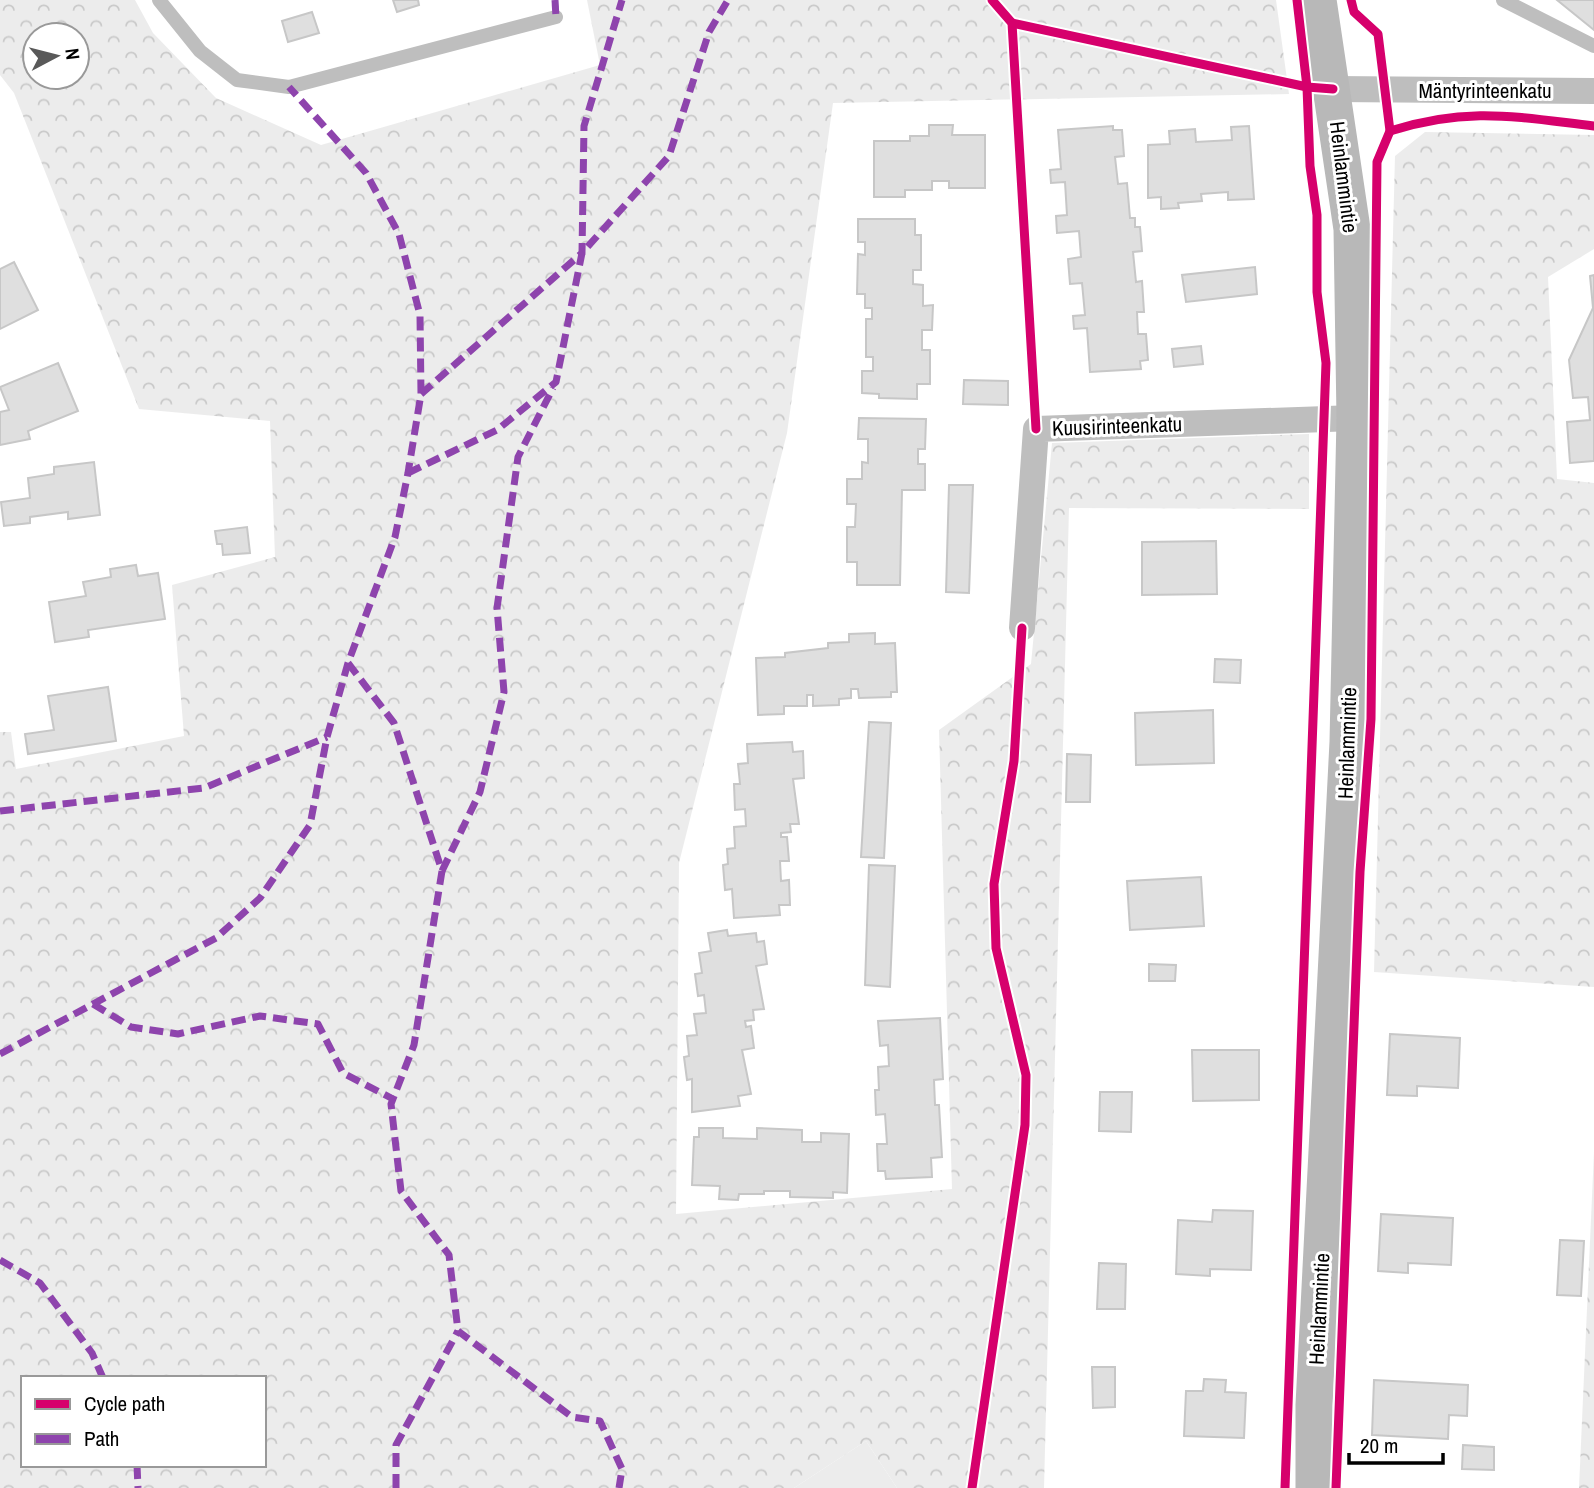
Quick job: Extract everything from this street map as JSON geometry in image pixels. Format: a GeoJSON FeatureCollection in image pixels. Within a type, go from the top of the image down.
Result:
{"type":"FeatureCollection","features":[{"type":"Feature","properties":{"kind":"street","name":"Heinlammintie"},"geometry":{"type":"LineString","coordinates":[[1314,1488],[1314,1405],[1348,742],[1355,418],[1352,229],[1318,0]]}},
{"type":"Feature","properties":{"kind":"street","name":"Mäntyrinteenkatu"},"geometry":{"type":"LineString","coordinates":[[1333,89],[1594,91]]}},
{"type":"Feature","properties":{"kind":"street","name":"Kuusirinteenkatu"},"geometry":{"type":"LineString","coordinates":[[1022,628],[1036,429],[1355,418]]}},
{"type":"Feature","properties":{"kind":"lane"},"geometry":{"type":"LineString","coordinates":[[159,0],[200,51],[237,80],[289,87],[556,17]]}},
{"type":"Feature","properties":{"kind":"lane"},"geometry":{"type":"LineString","coordinates":[[1503,0],[1594,46]]}},
{"type":"Feature","properties":{"kind":"green space"},"geometry":{"type":"Polygon","coordinates":[[[0,0],[135,0],[153,33],[216,98],[321,145],[600,65],[587,0],[1276,0],[1289,94],[833,103],[787,433],[679,863],[676,1214],[952,1189],[939,730],[1031,664],[1052,443],[1309,434],[1309,509],[1069,508],[1044,1488],[897,1488],[866,1441],[794,1488],[0,1488],[0,732],[11,732],[16,769],[184,736],[172,585],[275,557],[270,421],[139,409],[14,93],[0,75],[0,0]]]}},
{"type":"Feature","properties":{"kind":"green space"},"geometry":{"type":"Polygon","coordinates":[[[1425,132],[1594,135],[1594,249],[1548,277],[1557,479],[1594,483],[1594,987],[1374,972],[1395,156],[1425,132]]]}},
{"type":"Feature","properties":{"kind":"green space"},"geometry":{"type":"Polygon","coordinates":[[[1594,1152],[1594,1488],[1579,1488],[1594,1152]]]}},
{"type":"Feature","properties":{"kind":"green space"},"geometry":{"type":"Polygon","coordinates":[[[866,1441],[897,1488],[794,1488],[866,1441]]]}},
{"type":"Feature","properties":{"kind":"building"},"geometry":{"type":"Polygon","coordinates":[[[393,0],[418,0],[419,5],[397,12],[393,0]]]}},
{"type":"Feature","properties":{"kind":"building"},"geometry":{"type":"Polygon","coordinates":[[[1557,0],[1594,0],[1594,30],[1557,0]]]}},
{"type":"Feature","properties":{"kind":"building"},"geometry":{"type":"Polygon","coordinates":[[[312,12],[319,33],[288,42],[282,21],[312,12]]]}},
{"type":"Feature","properties":{"kind":"building"},"geometry":{"type":"Polygon","coordinates":[[[929,125],[953,125],[952,135],[985,135],[985,188],[949,188],[949,181],[932,181],[932,190],[905,190],[905,197],[874,197],[874,141],[910,141],[910,136],[929,136],[929,125]]]}},
{"type":"Feature","properties":{"kind":"building"},"geometry":{"type":"Polygon","coordinates":[[[1113,126],[1113,130],[1122,130],[1124,156],[1115,157],[1118,184],[1127,183],[1130,218],[1135,218],[1135,227],[1140,227],[1142,251],[1133,252],[1136,282],[1142,281],[1144,312],[1137,312],[1138,334],[1146,334],[1148,360],[1140,361],[1141,369],[1090,372],[1087,328],[1074,329],[1073,316],[1085,315],[1082,283],[1070,284],[1068,259],[1081,257],[1079,231],[1057,233],[1056,216],[1067,215],[1065,182],[1051,183],[1050,170],[1061,169],[1058,130],[1113,126]]]}},
{"type":"Feature","properties":{"kind":"building"},"geometry":{"type":"Polygon","coordinates":[[[1249,126],[1254,199],[1228,200],[1228,192],[1201,194],[1202,201],[1178,203],[1179,208],[1161,209],[1161,197],[1148,198],[1148,145],[1170,144],[1169,131],[1195,129],[1196,142],[1232,140],[1231,127],[1249,126]]]}},
{"type":"Feature","properties":{"kind":"building"},"geometry":{"type":"Polygon","coordinates":[[[858,219],[915,219],[915,235],[921,235],[921,270],[913,270],[913,284],[923,285],[923,306],[933,305],[932,330],[922,330],[922,350],[930,350],[930,384],[917,384],[917,399],[879,398],[879,394],[862,393],[862,371],[873,371],[873,357],[866,357],[866,319],[872,319],[872,308],[865,308],[865,294],[857,294],[858,254],[865,255],[865,242],[858,242],[858,219]]]}},
{"type":"Feature","properties":{"kind":"building"},"geometry":{"type":"Polygon","coordinates":[[[14,262],[38,310],[0,329],[0,269],[14,262]]]}},
{"type":"Feature","properties":{"kind":"building"},"geometry":{"type":"Polygon","coordinates":[[[1255,267],[1257,294],[1186,302],[1182,275],[1255,267]]]}},
{"type":"Feature","properties":{"kind":"building"},"geometry":{"type":"Polygon","coordinates":[[[1594,275],[1594,461],[1570,463],[1567,422],[1590,420],[1588,397],[1573,398],[1569,360],[1593,308],[1590,276],[1594,275]]]}},
{"type":"Feature","properties":{"kind":"building"},"geometry":{"type":"Polygon","coordinates":[[[1201,346],[1203,364],[1174,367],[1172,349],[1201,346]]]}},
{"type":"Feature","properties":{"kind":"building"},"geometry":{"type":"Polygon","coordinates":[[[58,363],[78,411],[28,431],[30,439],[0,445],[0,412],[9,410],[0,387],[58,363]]]}},
{"type":"Feature","properties":{"kind":"building"},"geometry":{"type":"Polygon","coordinates":[[[964,380],[1008,381],[1008,405],[963,404],[964,380]]]}},
{"type":"Feature","properties":{"kind":"building"},"geometry":{"type":"Polygon","coordinates":[[[859,418],[926,419],[925,449],[918,449],[918,464],[925,464],[925,490],[902,490],[900,585],[857,585],[857,562],[847,562],[847,527],[855,527],[856,504],[847,504],[847,479],[862,479],[862,462],[868,463],[868,439],[858,439],[859,418]]]}},
{"type":"Feature","properties":{"kind":"building"},"geometry":{"type":"Polygon","coordinates":[[[94,462],[100,515],[68,519],[68,512],[30,517],[30,523],[4,526],[1,502],[30,498],[28,478],[54,474],[54,467],[94,462]]]}},
{"type":"Feature","properties":{"kind":"building"},"geometry":{"type":"Polygon","coordinates":[[[949,485],[973,485],[969,593],[946,592],[949,485]]]}},
{"type":"Feature","properties":{"kind":"building"},"geometry":{"type":"Polygon","coordinates":[[[247,527],[250,553],[223,555],[222,544],[217,544],[215,531],[247,527]]]}},
{"type":"Feature","properties":{"kind":"building"},"geometry":{"type":"Polygon","coordinates":[[[1216,541],[1217,594],[1142,595],[1142,542],[1216,541]]]}},
{"type":"Feature","properties":{"kind":"building"},"geometry":{"type":"Polygon","coordinates":[[[136,565],[138,576],[158,573],[165,619],[88,630],[89,637],[55,642],[49,602],[86,596],[83,582],[111,577],[110,569],[136,565]]]}},
{"type":"Feature","properties":{"kind":"building"},"geometry":{"type":"Polygon","coordinates":[[[875,633],[875,644],[895,643],[897,692],[891,692],[891,697],[859,698],[858,689],[851,689],[851,698],[839,699],[839,705],[813,706],[813,695],[807,695],[807,706],[784,706],[784,714],[758,715],[756,658],[785,657],[785,653],[828,648],[828,643],[849,642],[849,634],[875,633]]]}},
{"type":"Feature","properties":{"kind":"building"},"geometry":{"type":"Polygon","coordinates":[[[1215,659],[1241,660],[1240,683],[1214,682],[1215,659]]]}},
{"type":"Feature","properties":{"kind":"building"},"geometry":{"type":"Polygon","coordinates":[[[108,687],[116,741],[28,754],[25,734],[54,730],[48,696],[108,687]]]}},
{"type":"Feature","properties":{"kind":"building"},"geometry":{"type":"Polygon","coordinates":[[[1213,710],[1214,763],[1136,765],[1135,713],[1213,710]]]}},
{"type":"Feature","properties":{"kind":"building"},"geometry":{"type":"Polygon","coordinates":[[[869,722],[891,723],[884,858],[861,857],[869,722]]]}},
{"type":"Feature","properties":{"kind":"building"},"geometry":{"type":"Polygon","coordinates":[[[792,742],[793,752],[803,751],[804,778],[793,779],[799,824],[790,824],[791,832],[781,833],[781,837],[787,837],[789,861],[780,861],[781,881],[789,880],[790,905],[779,905],[780,915],[734,918],[732,889],[725,890],[723,865],[728,864],[727,849],[735,848],[734,827],[746,826],[745,809],[735,810],[734,784],[740,784],[738,764],[748,763],[747,744],[792,742]]]}},
{"type":"Feature","properties":{"kind":"building"},"geometry":{"type":"Polygon","coordinates":[[[1067,754],[1091,755],[1090,802],[1066,802],[1067,754]]]}},
{"type":"Feature","properties":{"kind":"building"},"geometry":{"type":"Polygon","coordinates":[[[869,865],[895,866],[890,987],[865,985],[869,865]]]}},
{"type":"Feature","properties":{"kind":"building"},"geometry":{"type":"Polygon","coordinates":[[[1201,877],[1204,926],[1130,930],[1127,881],[1201,877]]]}},
{"type":"Feature","properties":{"kind":"building"},"geometry":{"type":"Polygon","coordinates":[[[727,930],[728,936],[756,933],[757,942],[764,941],[767,964],[756,966],[764,1009],[753,1010],[754,1020],[745,1021],[746,1027],[751,1026],[754,1048],[742,1050],[751,1094],[738,1096],[740,1106],[692,1112],[692,1079],[687,1080],[684,1057],[689,1056],[687,1036],[697,1035],[694,1014],[706,1013],[704,995],[698,996],[695,974],[702,973],[699,953],[711,951],[708,933],[727,930]]]}},
{"type":"Feature","properties":{"kind":"building"},"geometry":{"type":"Polygon","coordinates":[[[1149,964],[1176,965],[1175,981],[1149,981],[1149,964]]]}},
{"type":"Feature","properties":{"kind":"building"},"geometry":{"type":"Polygon","coordinates":[[[940,1018],[943,1079],[934,1080],[935,1105],[939,1105],[942,1157],[931,1158],[932,1177],[886,1179],[885,1171],[878,1171],[877,1144],[887,1144],[885,1114],[876,1115],[875,1090],[879,1090],[878,1067],[889,1066],[888,1045],[880,1046],[878,1021],[940,1018]]]}},
{"type":"Feature","properties":{"kind":"building"},"geometry":{"type":"Polygon","coordinates":[[[1390,1034],[1460,1038],[1458,1088],[1417,1086],[1417,1096],[1387,1095],[1390,1034]]]}},
{"type":"Feature","properties":{"kind":"building"},"geometry":{"type":"Polygon","coordinates":[[[1192,1050],[1259,1050],[1259,1100],[1193,1101],[1192,1050]]]}},
{"type":"Feature","properties":{"kind":"building"},"geometry":{"type":"Polygon","coordinates":[[[1100,1092],[1132,1092],[1131,1132],[1099,1131],[1100,1092]]]}},
{"type":"Feature","properties":{"kind":"building"},"geometry":{"type":"Polygon","coordinates":[[[699,1128],[723,1128],[723,1138],[757,1139],[757,1128],[802,1130],[802,1142],[821,1142],[821,1133],[849,1134],[847,1193],[833,1192],[833,1198],[790,1197],[790,1191],[764,1191],[764,1194],[739,1194],[738,1200],[719,1199],[720,1186],[692,1185],[694,1137],[699,1137],[699,1128]]]}},
{"type":"Feature","properties":{"kind":"building"},"geometry":{"type":"Polygon","coordinates":[[[1213,1210],[1253,1211],[1251,1270],[1210,1269],[1210,1276],[1176,1274],[1178,1220],[1212,1222],[1213,1210]]]}},
{"type":"Feature","properties":{"kind":"building"},"geometry":{"type":"Polygon","coordinates":[[[1381,1214],[1453,1218],[1451,1265],[1408,1263],[1408,1273],[1378,1271],[1381,1214]]]}},
{"type":"Feature","properties":{"kind":"building"},"geometry":{"type":"Polygon","coordinates":[[[1560,1240],[1584,1241],[1581,1296],[1557,1295],[1560,1240]]]}},
{"type":"Feature","properties":{"kind":"building"},"geometry":{"type":"Polygon","coordinates":[[[1099,1263],[1126,1264],[1125,1309],[1097,1309],[1099,1263]]]}},
{"type":"Feature","properties":{"kind":"building"},"geometry":{"type":"Polygon","coordinates":[[[1092,1367],[1115,1367],[1115,1407],[1093,1408],[1092,1367]]]}},
{"type":"Feature","properties":{"kind":"building"},"geometry":{"type":"Polygon","coordinates":[[[1204,1379],[1226,1380],[1225,1392],[1246,1393],[1244,1438],[1184,1436],[1186,1391],[1203,1391],[1204,1379]]]}},
{"type":"Feature","properties":{"kind":"building"},"geometry":{"type":"Polygon","coordinates":[[[1374,1380],[1468,1385],[1467,1416],[1449,1415],[1448,1439],[1372,1435],[1374,1380]]]}},
{"type":"Feature","properties":{"kind":"building"},"geometry":{"type":"Polygon","coordinates":[[[1463,1445],[1494,1447],[1494,1470],[1462,1469],[1463,1445]]]}},
{"type":"Feature","properties":{"kind":"marked path"},"geometry":{"type":"LineString","coordinates":[[555,0],[556,17]]}},
{"type":"Feature","properties":{"kind":"marked path"},"geometry":{"type":"LineString","coordinates":[[421,394],[582,253],[584,126],[622,0]]}},
{"type":"Feature","properties":{"kind":"marked path"},"geometry":{"type":"LineString","coordinates":[[408,473],[497,430],[556,382],[582,253],[669,156],[709,32],[728,0]]}},
{"type":"Feature","properties":{"kind":"marked path"},"geometry":{"type":"LineString","coordinates":[[0,1054],[216,938],[260,898],[310,825],[327,737],[348,663],[395,537],[421,394],[420,315],[399,234],[366,173],[289,87]]}},
{"type":"Feature","properties":{"kind":"marked path"},"geometry":{"type":"LineString","coordinates":[[442,871],[480,792],[504,692],[497,608],[518,457],[553,388]]}},
{"type":"Feature","properties":{"kind":"marked path"},"geometry":{"type":"LineString","coordinates":[[348,663],[394,723],[442,871],[414,1045],[391,1104],[401,1191],[449,1255],[458,1331],[572,1417],[600,1421],[622,1469],[619,1488]]}},
{"type":"Feature","properties":{"kind":"marked path"},"geometry":{"type":"LineString","coordinates":[[0,811],[204,788],[327,737]]}},
{"type":"Feature","properties":{"kind":"marked path"},"geometry":{"type":"LineString","coordinates":[[93,1004],[131,1027],[178,1034],[260,1016],[318,1024],[343,1073],[393,1099]]}},
{"type":"Feature","properties":{"kind":"marked path"},"geometry":{"type":"LineString","coordinates":[[0,1260],[40,1283],[92,1353],[102,1376]]}},
{"type":"Feature","properties":{"kind":"marked path"},"geometry":{"type":"LineString","coordinates":[[396,1488],[396,1445],[458,1331]]}},
{"type":"Feature","properties":{"kind":"marked path"},"geometry":{"type":"LineString","coordinates":[[137,1467],[138,1488]]}},
{"type":"Feature","properties":{"kind":"cycle path"},"geometry":{"type":"LineString","coordinates":[[992,0],[1012,23],[1036,429]]}},
{"type":"Feature","properties":{"kind":"cycle path"},"geometry":{"type":"LineString","coordinates":[[1285,1488],[1326,363],[1317,292],[1317,215],[1310,166],[1307,87],[1297,0]]}},
{"type":"Feature","properties":{"kind":"cycle path"},"geometry":{"type":"LineString","coordinates":[[1336,1488],[1360,872],[1371,719],[1377,162],[1390,131],[1378,34],[1354,12],[1351,0]]}},
{"type":"Feature","properties":{"kind":"cycle path"},"geometry":{"type":"LineString","coordinates":[[1012,23],[1307,87],[1333,89]]}},
{"type":"Feature","properties":{"kind":"cycle path"},"geometry":{"type":"LineString","coordinates":[[1390,131],[1418,123],[1468,116],[1516,117],[1594,126]]}},
{"type":"Feature","properties":{"kind":"cycle path"},"geometry":{"type":"LineString","coordinates":[[972,1488],[1025,1125],[1026,1075],[996,948],[994,884],[1014,761],[1022,628]]}}]}
